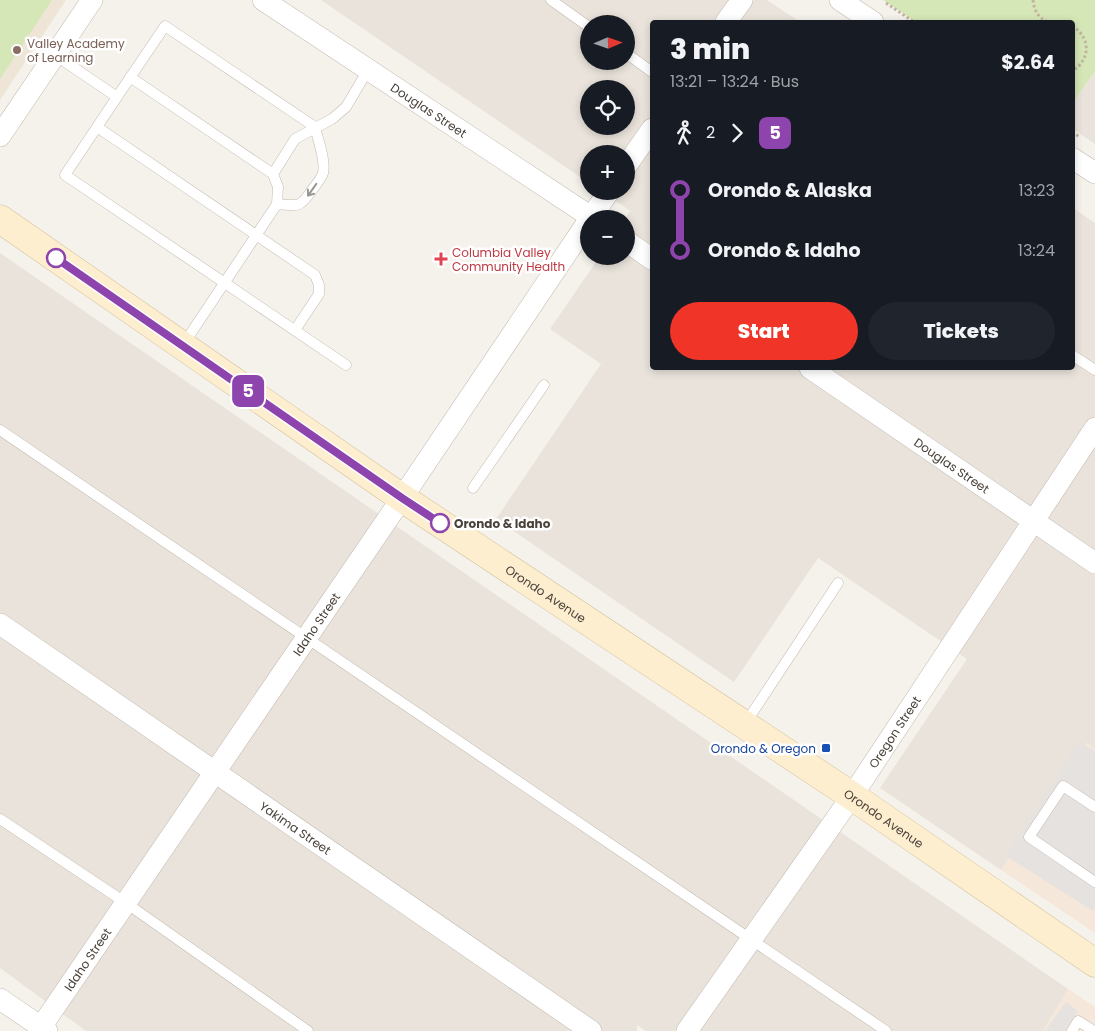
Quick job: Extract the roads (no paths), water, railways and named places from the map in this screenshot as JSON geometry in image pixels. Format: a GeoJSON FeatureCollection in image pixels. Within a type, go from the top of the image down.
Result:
{"type":"FeatureCollection","features":[{"type":"Feature","properties":{"kind":"main road","name":"Orondo Avenue"},"geometry":{"type":"LineString","coordinates":[[0,219],[402,498],[852,796],[1095,963]]}},
{"type":"Feature","properties":{"kind":"street"},"geometry":{"type":"LineString","coordinates":[[0,136],[92,0]]}},
{"type":"Feature","properties":{"kind":"street","name":"Douglas Street"},"geometry":{"type":"LineString","coordinates":[[263,0],[580,212]]}},
{"type":"Feature","properties":{"kind":"street"},"geometry":{"type":"LineString","coordinates":[[727,20],[742,0]]}},
{"type":"Feature","properties":{"kind":"street"},"geometry":{"type":"LineString","coordinates":[[840,0],[870,20]]}},
{"type":"Feature","properties":{"kind":"street"},"geometry":{"type":"LineString","coordinates":[[635,153],[650,132]]}},
{"type":"Feature","properties":{"kind":"street"},"geometry":{"type":"LineString","coordinates":[[1075,160],[1095,173]]}},
{"type":"Feature","properties":{"kind":"street","name":"Idaho Street"},"geometry":{"type":"LineString","coordinates":[[44,1029],[126,903],[580,235]]}},
{"type":"Feature","properties":{"kind":"street"},"geometry":{"type":"LineString","coordinates":[[635,247],[650,258]]}},
{"type":"Feature","properties":{"kind":"street","name":"Douglas Street"},"geometry":{"type":"LineString","coordinates":[[813,370],[1095,564]]}},
{"type":"Feature","properties":{"kind":"street","name":"Oregon Street"},"geometry":{"type":"LineString","coordinates":[[686,1031],[852,796],[1095,428]]}},
{"type":"Feature","properties":{"kind":"street","name":"Yakima Street"},"geometry":{"type":"LineString","coordinates":[[0,624],[591,1031]]}},
{"type":"Feature","properties":{"kind":"street"},"geometry":{"type":"LineString","coordinates":[[0,999],[44,1029]]}},
{"type":"Feature","properties":{"kind":"lane"},"geometry":{"type":"LineString","coordinates":[[551,0],[580,21]]}},
{"type":"Feature","properties":{"kind":"lane"},"geometry":{"type":"LineString","coordinates":[[277,204],[296,206],[305,201],[322,175],[322,156],[315,128],[165,26],[65,175],[346,365]]}},
{"type":"Feature","properties":{"kind":"lane"},"geometry":{"type":"LineString","coordinates":[[55,55],[117,97]]}},
{"type":"Feature","properties":{"kind":"lane"},"geometry":{"type":"LineString","coordinates":[[635,60],[650,71]]}},
{"type":"Feature","properties":{"kind":"lane"},"geometry":{"type":"LineString","coordinates":[[273,174],[295,139],[332,119],[346,107],[368,70]]}},
{"type":"Feature","properties":{"kind":"lane"},"geometry":{"type":"LineString","coordinates":[[130,77],[273,174],[278,186],[277,204],[182,346]]}},
{"type":"Feature","properties":{"kind":"lane"},"geometry":{"type":"LineString","coordinates":[[97,127],[316,275],[319,294],[295,330]]}},
{"type":"Feature","properties":{"kind":"lane"},"geometry":{"type":"LineString","coordinates":[[1075,356],[1095,370]]}},
{"type":"Feature","properties":{"kind":"lane"},"geometry":{"type":"LineString","coordinates":[[473,488],[544,384]]}},
{"type":"Feature","properties":{"kind":"lane"},"geometry":{"type":"LineString","coordinates":[[0,430],[886,1031]]}},
{"type":"Feature","properties":{"kind":"lane"},"geometry":{"type":"LineString","coordinates":[[744,725],[838,583]]}},
{"type":"Feature","properties":{"kind":"lane"},"geometry":{"type":"LineString","coordinates":[[1095,807],[1063,786],[1029,837],[1095,882]]}},
{"type":"Feature","properties":{"kind":"lane"},"geometry":{"type":"LineString","coordinates":[[0,819],[126,903],[308,1031]]}},
{"type":"Feature","properties":{"kind":"lane"},"geometry":{"type":"LineString","coordinates":[[1072,1031],[1078,1021],[1094,1031]]}},
{"type":"Feature","properties":{"kind":"place","name":"Valley Academy of Learning"},"geometry":{"type":"Point","coordinates":[17,50]}},
{"type":"Feature","properties":{"kind":"place","name":"Columbia Valley Community Health"},"geometry":{"type":"Point","coordinates":[441,259]}},
{"type":"Feature","properties":{"kind":"place","name":"Orondo & Idaho"},"geometry":{"type":"Point","coordinates":[440,523]}},
{"type":"Feature","properties":{"kind":"place","name":"Orondo & Oregon"},"geometry":{"type":"Point","coordinates":[826,748]}}]}
